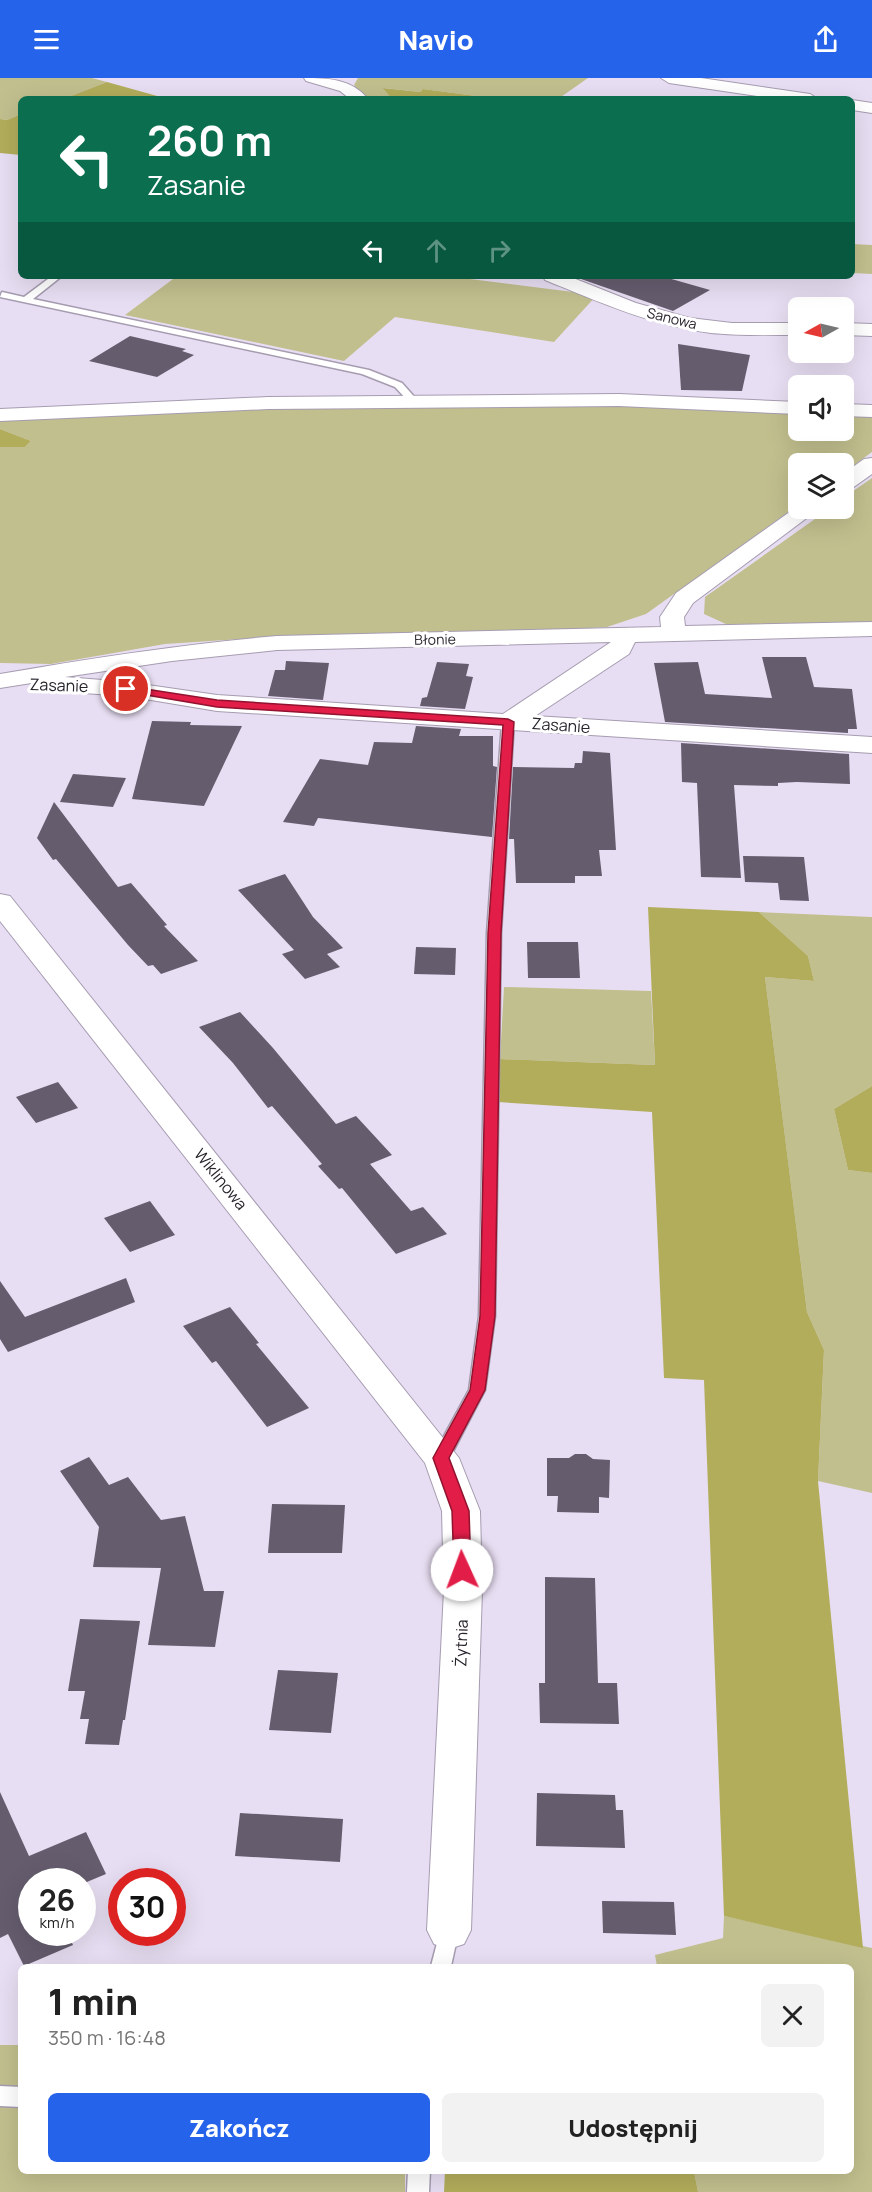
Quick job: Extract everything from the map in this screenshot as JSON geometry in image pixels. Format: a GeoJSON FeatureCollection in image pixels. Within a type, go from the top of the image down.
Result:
{"type":"FeatureCollection","features":[{"type":"Feature","properties":{"kind":"street"},"geometry":{"type":"LineString","coordinates":[[312,78],[352,83]]}},
{"type":"Feature","properties":{"kind":"street"},"geometry":{"type":"LineString","coordinates":[[669,78],[790,96]]}},
{"type":"Feature","properties":{"kind":"street"},"geometry":{"type":"LineString","coordinates":[[855,105],[872,108]]}},
{"type":"Feature","properties":{"kind":"street","name":"Sanowa"},"geometry":{"type":"LineString","coordinates":[[559,279],[604,298],[676,321],[736,329],[788,329]]}},
{"type":"Feature","properties":{"kind":"street"},"geometry":{"type":"LineString","coordinates":[[854,329],[872,330]]}},
{"type":"Feature","properties":{"kind":"street"},"geometry":{"type":"LineString","coordinates":[[0,415],[268,403],[413,401],[619,400],[788,408]]}},
{"type":"Feature","properties":{"kind":"street"},"geometry":{"type":"LineString","coordinates":[[854,410],[872,411]]}},
{"type":"Feature","properties":{"kind":"street"},"geometry":{"type":"LineString","coordinates":[[854,477],[872,465]]}},
{"type":"Feature","properties":{"kind":"street"},"geometry":{"type":"LineString","coordinates":[[673,633],[672,617],[684,598],[793,519]]}},
{"type":"Feature","properties":{"kind":"street"},"geometry":{"type":"LineString","coordinates":[[867,629],[872,653]]}},
{"type":"Feature","properties":{"kind":"street","name":"Błonie"},"geometry":{"type":"LineString","coordinates":[[0,682],[137,657],[243,645],[867,629]]}},
{"type":"Feature","properties":{"kind":"street"},"geometry":{"type":"LineString","coordinates":[[508,722],[620,649],[626,634]]}},
{"type":"Feature","properties":{"kind":"street","name":"Zasanie"},"geometry":{"type":"LineString","coordinates":[[0,682],[126,689],[217,703],[872,745]]}},
{"type":"Feature","properties":{"kind":"street","name":"Wiklinowa"},"geometry":{"type":"LineString","coordinates":[[0,902],[441,1458]]}},
{"type":"Feature","properties":{"kind":"street","name":"Żytnia"},"geometry":{"type":"LineString","coordinates":[[441,1458],[460,1511],[463,1590],[445,1948]]}},
{"type":"Feature","properties":{"kind":"lane"},"geometry":{"type":"LineString","coordinates":[[25,300],[53,279]]}},
{"type":"Feature","properties":{"kind":"lane"},"geometry":{"type":"LineString","coordinates":[[2,295],[332,363],[381,377],[407,390],[413,401]]}},
{"type":"Feature","properties":{"kind":"lane"},"geometry":{"type":"LineString","coordinates":[[441,1458],[477,1390],[487,1316],[495,933],[508,722]]}},
{"type":"Feature","properties":{"kind":"lane"},"geometry":{"type":"LineString","coordinates":[[0,2096],[18,2097]]}},
{"type":"Feature","properties":{"kind":"lane"},"geometry":{"type":"LineString","coordinates":[[418,2192],[419,2174]]}},
{"type":"Feature","properties":{"kind":"shaded area"},"geometry":{"type":"Polygon","coordinates":[[[0,78],[92,78],[107,82],[71,96],[18,96],[18,115],[7,120],[0,119],[0,78]]]}},
{"type":"Feature","properties":{"kind":"shaded area"},"geometry":{"type":"Polygon","coordinates":[[[358,78],[588,78],[562,96],[476,96],[423,89],[420,92],[384,88],[390,96],[363,96],[354,85],[358,78]]]}},
{"type":"Feature","properties":{"kind":"shaded area"},"geometry":{"type":"Polygon","coordinates":[[[107,82],[157,96],[71,96],[107,82]]]}},
{"type":"Feature","properties":{"kind":"shaded area"},"geometry":{"type":"Polygon","coordinates":[[[383,88],[420,92],[423,89],[476,96],[390,96],[383,88]]]}},
{"type":"Feature","properties":{"kind":"shaded area"},"geometry":{"type":"Polygon","coordinates":[[[18,115],[18,155],[0,153],[0,119],[7,120],[18,115]]]}},
{"type":"Feature","properties":{"kind":"shaded area"},"geometry":{"type":"Polygon","coordinates":[[[855,244],[872,245],[872,274],[855,273],[855,244]]]}},
{"type":"Feature","properties":{"kind":"shaded area"},"geometry":{"type":"Polygon","coordinates":[[[173,279],[470,279],[597,295],[554,342],[395,317],[344,361],[125,315],[173,279]]]}},
{"type":"Feature","properties":{"kind":"shaded area"},"geometry":{"type":"Polygon","coordinates":[[[625,403],[788,411],[788,441],[854,441],[854,414],[872,415],[872,452],[854,465],[854,453],[788,453],[788,512],[646,614],[607,627],[256,638],[165,644],[51,664],[0,663],[0,447],[25,447],[31,441],[0,429],[0,419],[271,405],[625,403]]]}},
{"type":"Feature","properties":{"kind":"shaded area"},"geometry":{"type":"Polygon","coordinates":[[[0,429],[31,441],[25,447],[0,447],[0,429]]]}},
{"type":"Feature","properties":{"kind":"shaded area"},"geometry":{"type":"Polygon","coordinates":[[[872,478],[872,622],[728,625],[704,614],[705,597],[815,519],[854,519],[854,490],[872,478]]]}},
{"type":"Feature","properties":{"kind":"shaded area"},"geometry":{"type":"Polygon","coordinates":[[[648,907],[759,912],[808,956],[814,981],[765,977],[807,1312],[824,1350],[818,1481],[863,1948],[724,1916],[704,1380],[664,1378],[652,1112],[498,1102],[500,1059],[655,1065],[648,907]]]}},
{"type":"Feature","properties":{"kind":"shaded area"},"geometry":{"type":"Polygon","coordinates":[[[759,912],[872,917],[872,1086],[834,1109],[848,1170],[872,1173],[872,1493],[818,1481],[824,1350],[807,1312],[765,977],[814,981],[808,956],[759,912]]]}},
{"type":"Feature","properties":{"kind":"shaded area"},"geometry":{"type":"Polygon","coordinates":[[[504,987],[651,991],[655,1065],[500,1059],[504,987]]]}},
{"type":"Feature","properties":{"kind":"shaded area"},"geometry":{"type":"Polygon","coordinates":[[[872,1086],[872,1173],[848,1170],[834,1109],[872,1086]]]}},
{"type":"Feature","properties":{"kind":"shaded area"},"geometry":{"type":"Polygon","coordinates":[[[724,1916],[872,1948],[872,2192],[698,2192],[695,2174],[854,2174],[854,1964],[657,1964],[655,1955],[723,1938],[724,1916]]]}},
{"type":"Feature","properties":{"kind":"shaded area"},"geometry":{"type":"Polygon","coordinates":[[[0,2045],[18,2045],[18,2174],[405,2174],[405,2192],[0,2192],[0,2045]]]}},
{"type":"Feature","properties":{"kind":"shaded area"},"geometry":{"type":"Polygon","coordinates":[[[445,2174],[695,2174],[698,2192],[444,2192],[445,2174]]]}},
{"type":"Feature","properties":{"kind":"building"},"geometry":{"type":"Polygon","coordinates":[[[581,279],[672,279],[710,290],[673,311],[581,279]]]}},
{"type":"Feature","properties":{"kind":"building"},"geometry":{"type":"Polygon","coordinates":[[[130,336],[186,349],[182,351],[194,355],[157,377],[89,361],[130,336]]]}},
{"type":"Feature","properties":{"kind":"building"},"geometry":{"type":"Polygon","coordinates":[[[678,344],[750,355],[742,391],[681,390],[678,344]]]}},
{"type":"Feature","properties":{"kind":"building"},"geometry":{"type":"Polygon","coordinates":[[[762,657],[806,657],[814,687],[852,689],[857,729],[848,729],[848,733],[665,722],[654,663],[698,662],[705,694],[772,698],[762,657]]]}},
{"type":"Feature","properties":{"kind":"building"},"geometry":{"type":"Polygon","coordinates":[[[286,661],[329,663],[323,700],[268,696],[275,670],[285,670],[286,661]]]}},
{"type":"Feature","properties":{"kind":"building"},"geometry":{"type":"Polygon","coordinates":[[[437,662],[469,664],[466,676],[473,677],[465,709],[420,706],[422,698],[427,697],[437,662]]]}},
{"type":"Feature","properties":{"kind":"building"},"geometry":{"type":"Polygon","coordinates":[[[152,721],[191,722],[190,725],[242,726],[204,806],[132,799],[152,721]]]}},
{"type":"Feature","properties":{"kind":"building"},"geometry":{"type":"Polygon","coordinates":[[[416,726],[461,729],[459,736],[493,736],[493,766],[497,767],[492,837],[318,818],[314,826],[283,822],[320,759],[368,765],[374,742],[412,743],[416,726]]]}},
{"type":"Feature","properties":{"kind":"building"},"geometry":{"type":"Polygon","coordinates":[[[681,743],[849,754],[850,784],[797,782],[778,783],[778,786],[734,785],[741,878],[701,877],[697,783],[682,782],[681,743]]]}},
{"type":"Feature","properties":{"kind":"building"},"geometry":{"type":"Polygon","coordinates":[[[583,751],[610,753],[616,850],[599,850],[602,876],[575,876],[575,883],[516,883],[514,839],[509,839],[513,767],[574,768],[575,763],[582,763],[583,751]]]}},
{"type":"Feature","properties":{"kind":"building"},"geometry":{"type":"Polygon","coordinates":[[[73,774],[126,778],[113,807],[60,802],[73,774]]]}},
{"type":"Feature","properties":{"kind":"building"},"geometry":{"type":"Polygon","coordinates":[[[54,802],[118,887],[131,883],[167,925],[164,926],[198,961],[161,974],[153,965],[148,966],[128,945],[56,859],[53,860],[37,838],[54,802]]]}},
{"type":"Feature","properties":{"kind":"building"},"geometry":{"type":"Polygon","coordinates":[[[743,856],[804,857],[809,901],[780,900],[778,883],[745,882],[743,856]]]}},
{"type":"Feature","properties":{"kind":"building"},"geometry":{"type":"Polygon","coordinates":[[[285,874],[313,917],[343,948],[327,954],[340,967],[305,979],[282,954],[294,950],[238,890],[285,874]]]}},
{"type":"Feature","properties":{"kind":"building"},"geometry":{"type":"Polygon","coordinates":[[[527,942],[578,942],[580,978],[528,978],[527,942]]]}},
{"type":"Feature","properties":{"kind":"building"},"geometry":{"type":"Polygon","coordinates":[[[416,947],[456,948],[455,975],[414,974],[416,947]]]}},
{"type":"Feature","properties":{"kind":"building"},"geometry":{"type":"Polygon","coordinates":[[[240,1012],[336,1124],[356,1116],[392,1155],[370,1164],[411,1211],[423,1207],[447,1234],[396,1254],[342,1188],[339,1189],[318,1166],[322,1164],[272,1106],[268,1108],[233,1063],[199,1027],[240,1012]]]}},
{"type":"Feature","properties":{"kind":"building"},"geometry":{"type":"Polygon","coordinates":[[[58,1082],[78,1108],[36,1123],[16,1097],[58,1082]]]}},
{"type":"Feature","properties":{"kind":"building"},"geometry":{"type":"Polygon","coordinates":[[[150,1201],[175,1235],[130,1252],[104,1218],[150,1201]]]}},
{"type":"Feature","properties":{"kind":"building"},"geometry":{"type":"Polygon","coordinates":[[[126,1278],[135,1302],[8,1352],[0,1339],[0,1281],[25,1317],[126,1278]]]}},
{"type":"Feature","properties":{"kind":"building"},"geometry":{"type":"Polygon","coordinates":[[[230,1307],[259,1343],[256,1344],[309,1408],[267,1427],[216,1361],[212,1363],[183,1326],[230,1307]]]}},
{"type":"Feature","properties":{"kind":"building"},"geometry":{"type":"Polygon","coordinates":[[[575,1454],[586,1454],[593,1459],[610,1460],[609,1498],[599,1497],[599,1513],[557,1512],[558,1496],[547,1496],[547,1458],[569,1458],[575,1454]]]}},
{"type":"Feature","properties":{"kind":"building"},"geometry":{"type":"Polygon","coordinates":[[[89,1457],[109,1485],[128,1477],[161,1520],[185,1516],[204,1591],[224,1591],[215,1647],[148,1645],[161,1568],[93,1567],[99,1527],[60,1471],[89,1457]]]}},
{"type":"Feature","properties":{"kind":"building"},"geometry":{"type":"Polygon","coordinates":[[[272,1504],[345,1505],[342,1553],[268,1553],[272,1504]]]}},
{"type":"Feature","properties":{"kind":"building"},"geometry":{"type":"Polygon","coordinates":[[[545,1577],[595,1578],[598,1683],[617,1683],[619,1724],[540,1723],[539,1683],[545,1683],[545,1577]]]}},
{"type":"Feature","properties":{"kind":"building"},"geometry":{"type":"Polygon","coordinates":[[[80,1619],[140,1621],[119,1745],[85,1744],[89,1719],[80,1719],[85,1691],[68,1691],[80,1619]]]}},
{"type":"Feature","properties":{"kind":"building"},"geometry":{"type":"Polygon","coordinates":[[[278,1670],[338,1673],[331,1733],[269,1730],[278,1670]]]}},
{"type":"Feature","properties":{"kind":"building"},"geometry":{"type":"Polygon","coordinates":[[[0,1792],[29,1856],[86,1832],[106,1874],[96,1878],[96,1868],[18,1868],[18,1946],[71,1946],[29,1964],[23,1964],[8,1934],[0,1938],[0,1792]]]}},
{"type":"Feature","properties":{"kind":"building"},"geometry":{"type":"Polygon","coordinates":[[[537,1793],[615,1795],[616,1810],[623,1810],[625,1848],[536,1846],[537,1793]]]}},
{"type":"Feature","properties":{"kind":"building"},"geometry":{"type":"Polygon","coordinates":[[[240,1813],[343,1819],[340,1862],[235,1856],[240,1813]]]}},
{"type":"Feature","properties":{"kind":"building"},"geometry":{"type":"Polygon","coordinates":[[[602,1901],[674,1902],[676,1935],[603,1933],[602,1901]]]}},
{"type":"Feature","properties":{"kind":"route"},"geometry":{"type":"LineString","coordinates":[[126,689],[217,703],[508,722],[495,933],[487,1316],[477,1390],[441,1458],[460,1511],[462,1570]]}}]}
